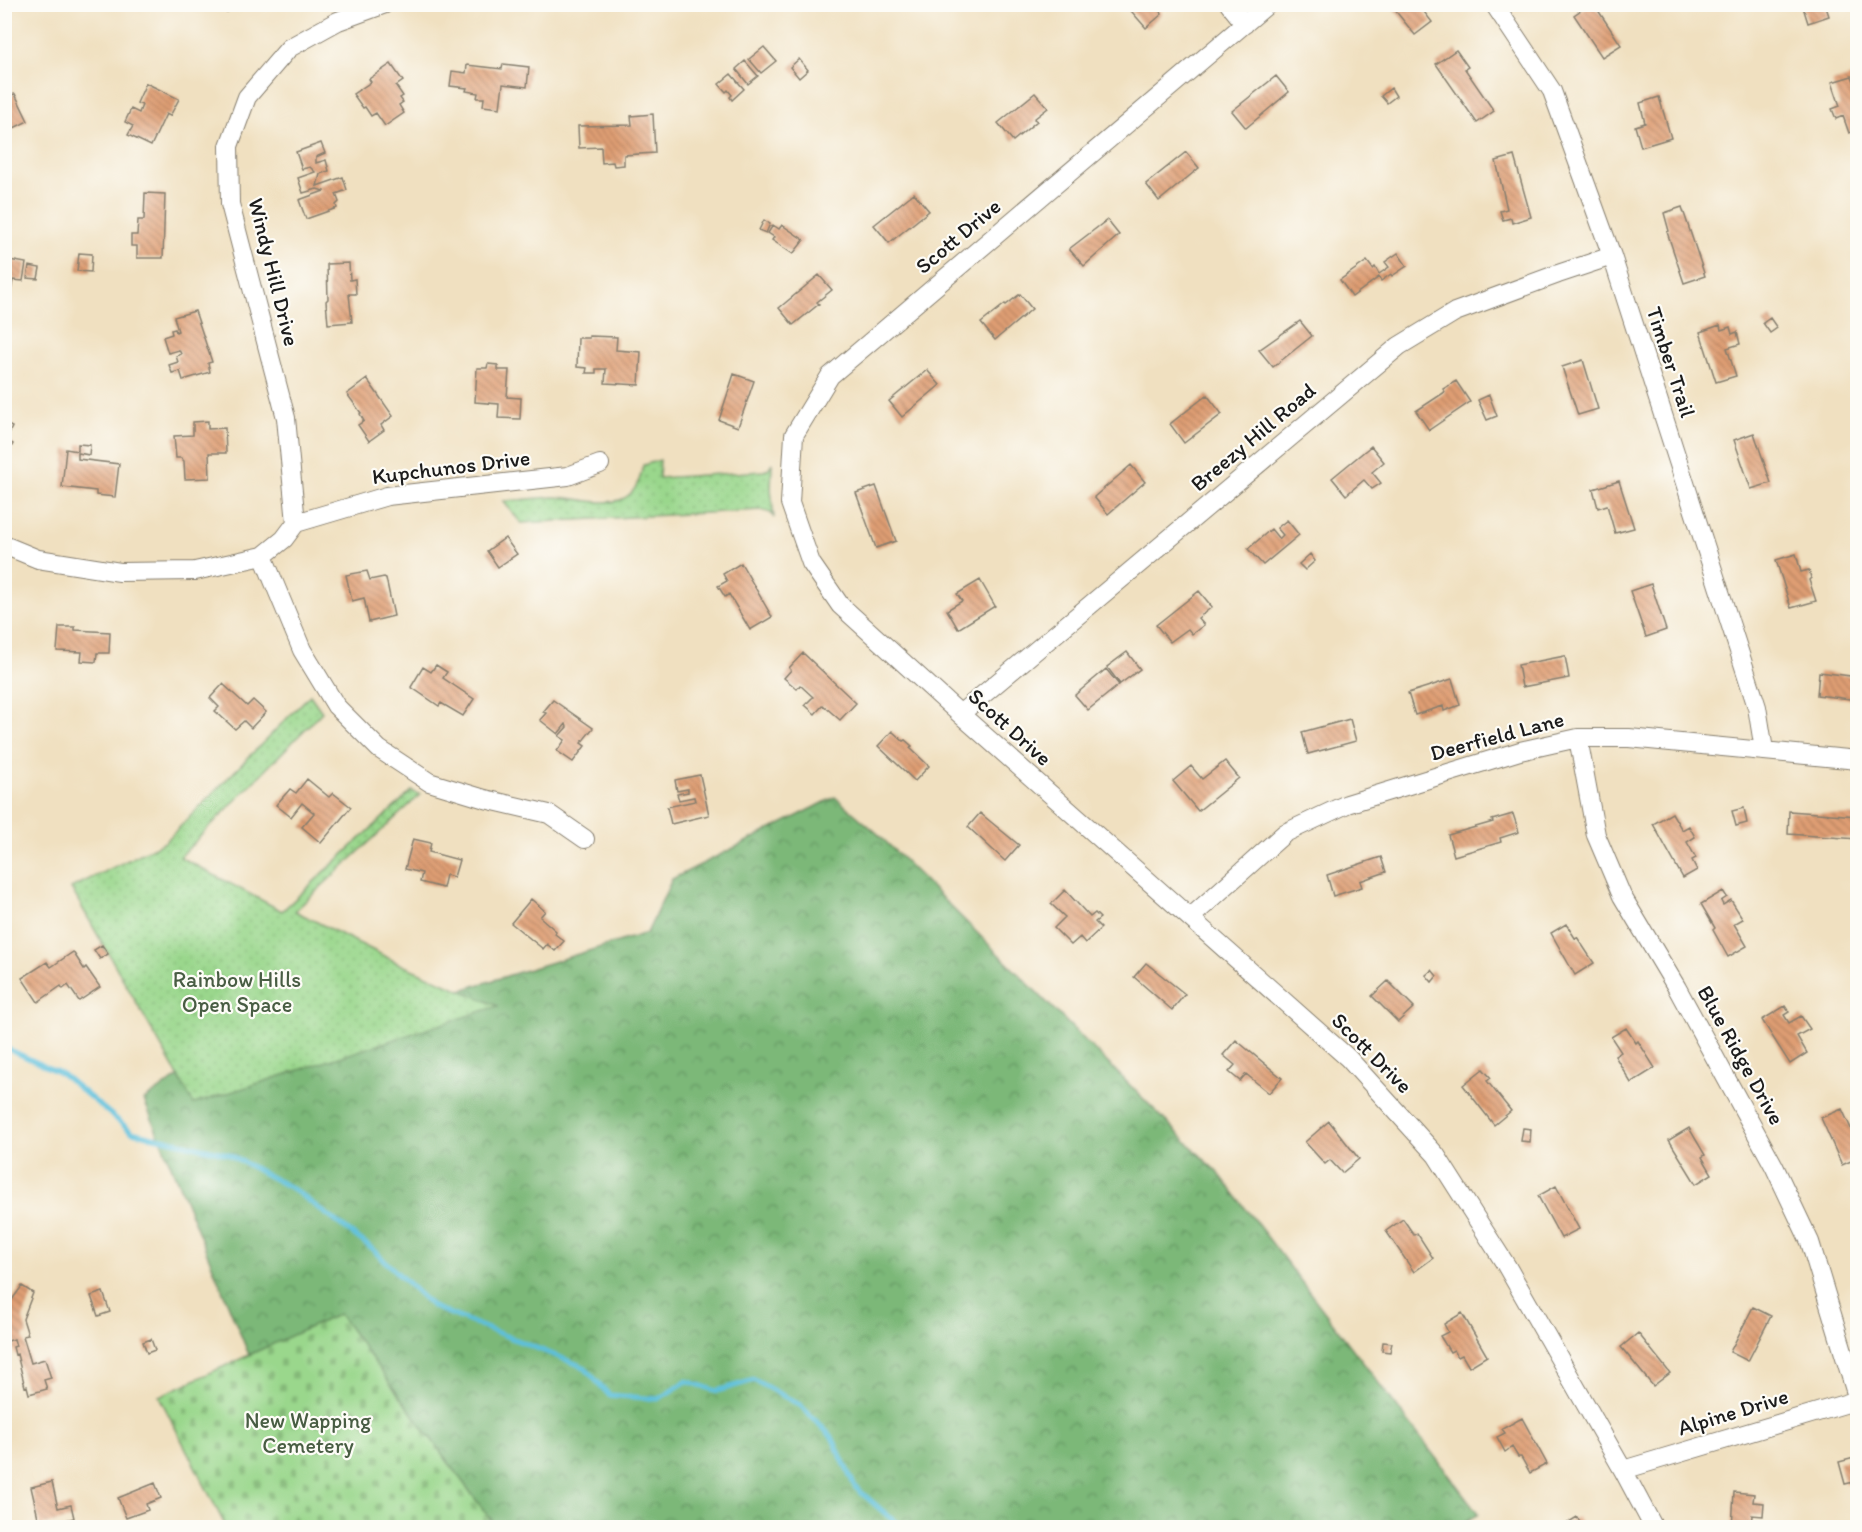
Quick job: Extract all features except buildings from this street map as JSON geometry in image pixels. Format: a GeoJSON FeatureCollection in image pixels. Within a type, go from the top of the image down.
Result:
{"type":"FeatureCollection","features":[{"type":"Feature","properties":{"kind":"street","name":"Windy Hill Drive"},"geometry":{"type":"LineString","coordinates":[[296,523],[286,418],[230,204],[229,146],[247,97],[289,48],[338,21],[385,4]]}},
{"type":"Feature","properties":{"kind":"street"},"geometry":{"type":"LineString","coordinates":[[1229,4],[1245,24]]}},
{"type":"Feature","properties":{"kind":"street","name":"Scott Drive"},"geometry":{"type":"LineString","coordinates":[[1269,4],[830,376],[794,435],[790,502],[811,563],[840,604],[960,714],[1348,1058],[1436,1155],[1506,1265],[1654,1527]]}},
{"type":"Feature","properties":{"kind":"street","name":"Timber Trail"},"geometry":{"type":"LineString","coordinates":[[1494,4],[1552,91],[1612,256],[1757,707],[1764,750]]}},
{"type":"Feature","properties":{"kind":"street","name":"Breezy Hill Road"},"geometry":{"type":"LineString","coordinates":[[960,714],[1399,346],[1455,312],[1612,256]]}},
{"type":"Feature","properties":{"kind":"street","name":"Kupchunos Drive"},"geometry":{"type":"LineString","coordinates":[[296,523],[387,496],[568,476],[600,464]]}},
{"type":"Feature","properties":{"kind":"street"},"geometry":{"type":"LineString","coordinates":[[4,545],[38,559],[120,572],[195,571],[263,556],[284,539],[296,523]]}},
{"type":"Feature","properties":{"kind":"street"},"geometry":{"type":"LineString","coordinates":[[263,556],[302,650],[336,706],[379,749],[429,782],[485,799],[549,814],[585,839]]}},
{"type":"Feature","properties":{"kind":"street","name":"Deerfield Lane"},"geometry":{"type":"LineString","coordinates":[[1190,918],[1285,833],[1358,800],[1520,751],[1578,738],[1629,738],[1857,760]]}},
{"type":"Feature","properties":{"kind":"street","name":"Blue Ridge Drive"},"geometry":{"type":"LineString","coordinates":[[1578,738],[1596,835],[1622,896],[1677,988],[1774,1166],[1810,1242],[1857,1400]]}},
{"type":"Feature","properties":{"kind":"street","name":"Alpine Drive"},"geometry":{"type":"LineString","coordinates":[[1623,1470],[1857,1400]]}},
{"type":"Feature","properties":{"kind":"green space"},"geometry":{"type":"Polygon","coordinates":[[[660,460],[659,478],[764,471],[772,463],[771,489],[774,518],[771,513],[761,510],[521,523],[503,501],[554,497],[596,502],[621,500],[630,494],[638,482],[643,465],[660,460]]]}},
{"type":"Feature","properties":{"kind":"green space","name":"Rainbow Hills Open Space"},"geometry":{"type":"Polygon","coordinates":[[[310,695],[322,712],[180,857],[282,911],[412,791],[420,795],[295,911],[402,965],[498,1006],[194,1104],[71,888],[165,842],[310,695]]]}},
{"type":"Feature","properties":{"kind":"green space"},"geometry":{"type":"Polygon","coordinates":[[[835,797],[877,833],[1220,1175],[1478,1513],[1457,1528],[496,1527],[339,1315],[249,1355],[144,1100],[178,1077],[647,933],[672,879],[835,797]]]}},
{"type":"Feature","properties":{"kind":"green space","name":"New Wapping Cemetery"},"geometry":{"type":"Polygon","coordinates":[[[339,1314],[496,1527],[226,1527],[159,1396],[339,1314]]]}},
{"type":"Feature","properties":{"kind":"waterway"},"geometry":{"type":"LineString","coordinates":[[4,1047],[62,1074],[132,1132],[228,1154],[293,1189],[370,1247],[433,1307],[584,1367],[609,1395],[658,1399],[687,1381],[717,1391],[754,1380],[800,1405],[832,1437],[855,1487],[902,1528]]}}]}
